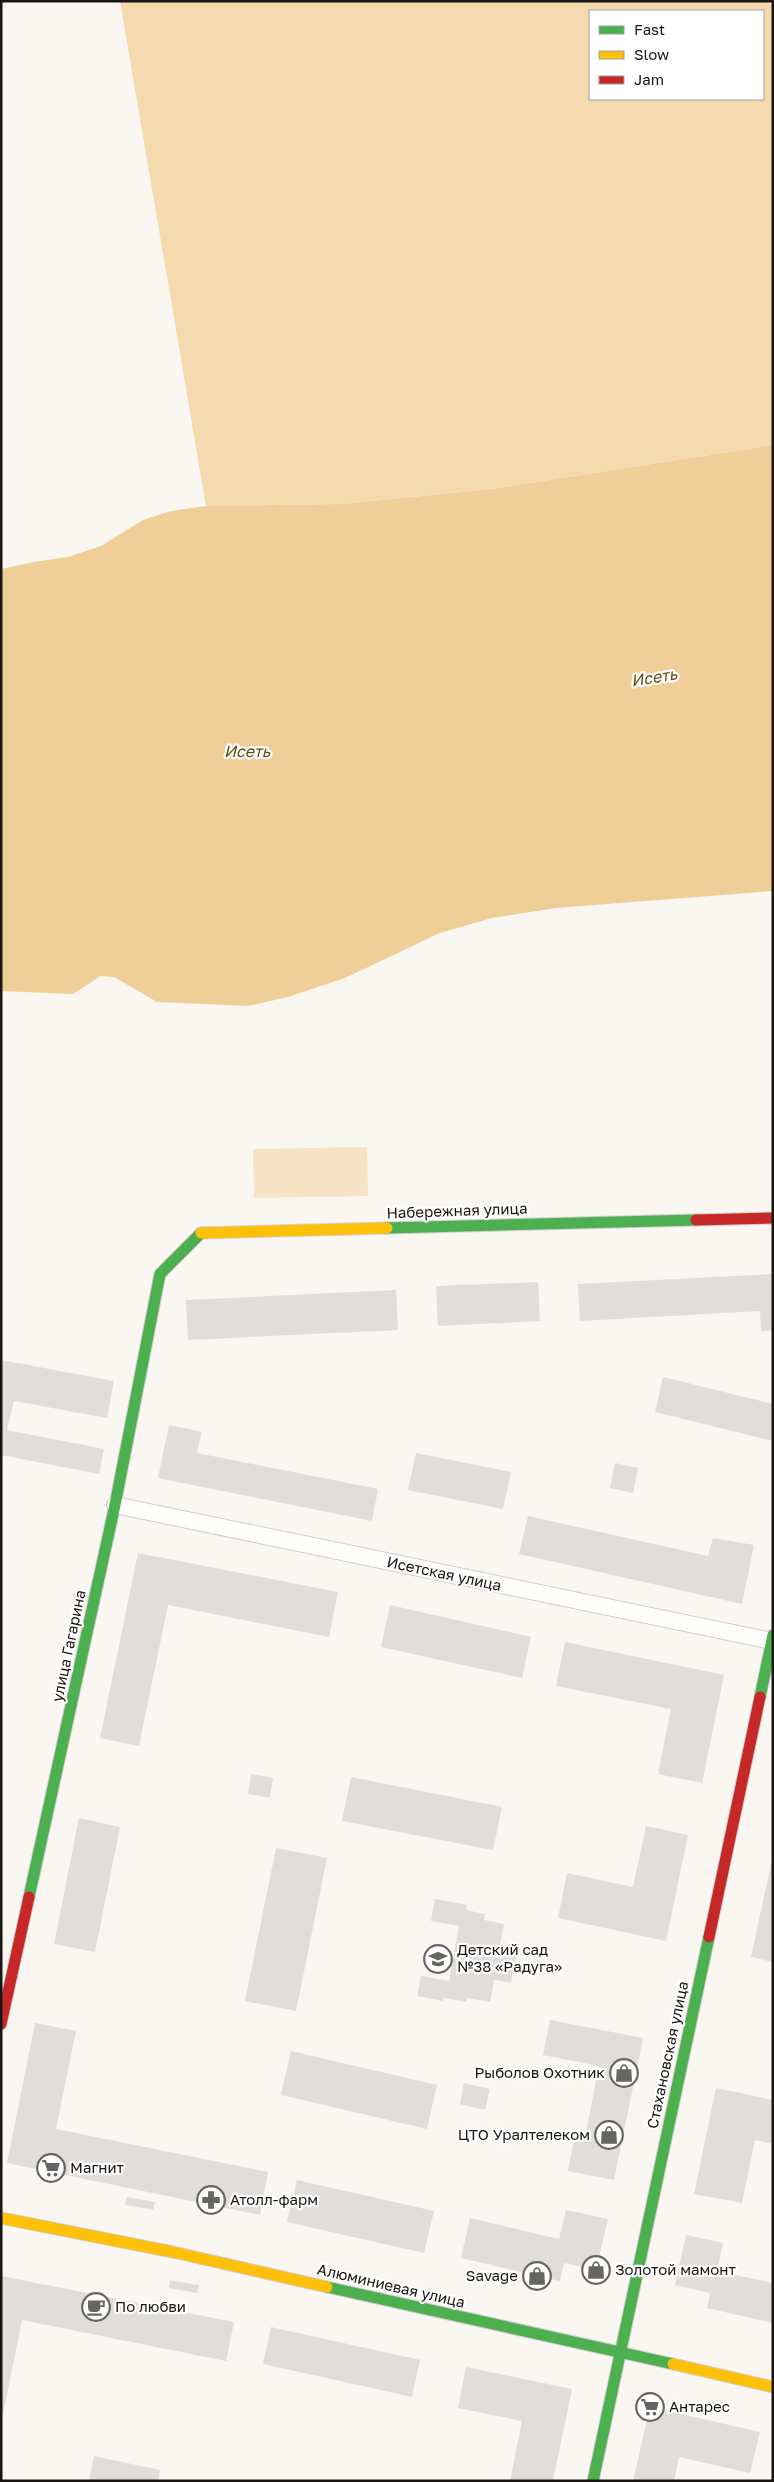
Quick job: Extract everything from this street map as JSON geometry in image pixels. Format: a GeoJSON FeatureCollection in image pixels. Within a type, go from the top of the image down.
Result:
{"type":"FeatureCollection","features":[{"type":"Feature","properties":{"kind":"street","name":"Набережная улица"},"geometry":{"type":"LineString","coordinates":[[160,1274],[200,1233],[773,1218]]}},
{"type":"Feature","properties":{"kind":"street","name":"улица Гагарина"},"geometry":{"type":"LineString","coordinates":[[1,2024],[115,1505],[160,1274]]}},
{"type":"Feature","properties":{"kind":"street","name":"Исетская улица"},"geometry":{"type":"LineString","coordinates":[[115,1505],[772,1639]]}},
{"type":"Feature","properties":{"kind":"street","name":"Стахановская улица"},"geometry":{"type":"LineString","coordinates":[[594,2481],[772,1639]]}},
{"type":"Feature","properties":{"kind":"street","name":"Алюминиевая улица"},"geometry":{"type":"LineString","coordinates":[[1,2218],[173,2252],[773,2387]]}},
{"type":"Feature","properties":{"kind":"shaded area"},"geometry":{"type":"Polygon","coordinates":[[[120,1],[773,1],[773,445],[492,489],[342,504],[206,506],[120,1]]]}},
{"type":"Feature","properties":{"kind":"shaded area"},"geometry":{"type":"Polygon","coordinates":[[[367,1147],[368,1196],[254,1198],[253,1149],[367,1147]]]}},
{"type":"Feature","properties":{"kind":"water","name":"Исеть"},"geometry":{"type":"Polygon","coordinates":[[[773,445],[773,891],[556,908],[492,918],[440,933],[345,978],[288,997],[248,1006],[157,1002],[114,977],[101,976],[73,994],[1,991],[1,569],[68,557],[101,546],[143,520],[171,511],[206,506],[342,504],[492,489],[773,445]]]}},
{"type":"Feature","properties":{"kind":"building"},"geometry":{"type":"Polygon","coordinates":[[[773,1274],[773,1330],[761,1331],[760,1311],[580,1321],[578,1284],[773,1274]]]}},
{"type":"Feature","properties":{"kind":"building"},"geometry":{"type":"Polygon","coordinates":[[[538,1282],[540,1321],[438,1326],[436,1286],[538,1282]]]}},
{"type":"Feature","properties":{"kind":"building"},"geometry":{"type":"Polygon","coordinates":[[[396,1290],[398,1330],[188,1340],[186,1300],[396,1290]]]}},
{"type":"Feature","properties":{"kind":"building"},"geometry":{"type":"Polygon","coordinates":[[[1,1360],[114,1381],[107,1418],[14,1401],[7,1430],[104,1449],[99,1474],[1,1455],[1,1360]]]}},
{"type":"Feature","properties":{"kind":"building"},"geometry":{"type":"Polygon","coordinates":[[[663,1377],[773,1404],[773,1441],[655,1412],[663,1377]]]}},
{"type":"Feature","properties":{"kind":"building"},"geometry":{"type":"Polygon","coordinates":[[[169,1425],[202,1432],[197,1453],[378,1489],[372,1521],[158,1478],[169,1425]]]}},
{"type":"Feature","properties":{"kind":"building"},"geometry":{"type":"Polygon","coordinates":[[[416,1453],[511,1472],[503,1509],[408,1490],[416,1453]]]}},
{"type":"Feature","properties":{"kind":"building"},"geometry":{"type":"Polygon","coordinates":[[[615,1463],[638,1468],[633,1493],[610,1488],[615,1463]]]}},
{"type":"Feature","properties":{"kind":"building"},"geometry":{"type":"Polygon","coordinates":[[[528,1516],[708,1556],[713,1538],[754,1545],[742,1604],[519,1554],[528,1516]]]}},
{"type":"Feature","properties":{"kind":"building"},"geometry":{"type":"Polygon","coordinates":[[[138,1553],[338,1592],[329,1637],[168,1605],[139,1746],[100,1738],[138,1553]]]}},
{"type":"Feature","properties":{"kind":"building"},"geometry":{"type":"Polygon","coordinates":[[[390,1605],[531,1637],[522,1678],[381,1647],[390,1605]]]}},
{"type":"Feature","properties":{"kind":"building"},"geometry":{"type":"Polygon","coordinates":[[[565,1642],[724,1675],[702,1783],[658,1774],[671,1709],[556,1686],[565,1642]]]}},
{"type":"Feature","properties":{"kind":"building"},"geometry":{"type":"Polygon","coordinates":[[[251,1774],[273,1778],[270,1798],[248,1794],[251,1774]]]}},
{"type":"Feature","properties":{"kind":"building"},"geometry":{"type":"Polygon","coordinates":[[[351,1777],[502,1807],[493,1850],[342,1821],[351,1777]]]}},
{"type":"Feature","properties":{"kind":"building"},"geometry":{"type":"Polygon","coordinates":[[[79,1818],[120,1827],[95,1952],[54,1944],[79,1818]]]}},
{"type":"Feature","properties":{"kind":"building"},"geometry":{"type":"Polygon","coordinates":[[[646,1826],[688,1835],[666,1941],[558,1918],[567,1873],[633,1887],[646,1826]]]}},
{"type":"Feature","properties":{"kind":"building"},"geometry":{"type":"Polygon","coordinates":[[[276,1848],[327,1858],[296,2011],[245,2001],[276,1848]]]}},
{"type":"Feature","properties":{"kind":"building"},"geometry":{"type":"Polygon","coordinates":[[[773,1855],[773,1962],[751,1957],[773,1855]]]}},
{"type":"Feature","properties":{"kind":"building"},"geometry":{"type":"Polygon","coordinates":[[[435,1899],[467,1905],[466,1910],[485,1914],[484,1920],[504,1924],[500,1945],[518,1948],[511,1983],[494,1980],[490,2002],[467,1998],[466,2002],[444,1998],[443,2001],[417,1996],[421,1976],[449,1981],[459,1926],[431,1921],[435,1899]]]}},
{"type":"Feature","properties":{"kind":"building"},"geometry":{"type":"Polygon","coordinates":[[[550,2020],[643,2038],[614,2180],[568,2171],[575,2135],[585,2137],[599,2066],[543,2055],[550,2020]]]}},
{"type":"Feature","properties":{"kind":"building"},"geometry":{"type":"Polygon","coordinates":[[[35,2023],[76,2031],[56,2129],[268,2172],[260,2215],[7,2163],[35,2023]]]}},
{"type":"Feature","properties":{"kind":"building"},"geometry":{"type":"Polygon","coordinates":[[[291,2051],[437,2085],[427,2129],[281,2095],[291,2051]]]}},
{"type":"Feature","properties":{"kind":"building"},"geometry":{"type":"Polygon","coordinates":[[[464,2083],[490,2089],[485,2110],[460,2104],[464,2083]]]}},
{"type":"Feature","properties":{"kind":"building"},"geometry":{"type":"Polygon","coordinates":[[[716,2088],[773,2100],[773,2144],[755,2140],[742,2203],[694,2194],[716,2088]]]}},
{"type":"Feature","properties":{"kind":"building"},"geometry":{"type":"Polygon","coordinates":[[[297,2180],[434,2211],[424,2253],[287,2222],[297,2180]]]}},
{"type":"Feature","properties":{"kind":"building"},"geometry":{"type":"Polygon","coordinates":[[[127,2197],[155,2202],[153,2210],[125,2205],[127,2197]]]}},
{"type":"Feature","properties":{"kind":"building"},"geometry":{"type":"Polygon","coordinates":[[[566,2210],[608,2219],[596,2270],[564,2263],[560,2281],[461,2258],[470,2218],[559,2239],[566,2210]]]}},
{"type":"Feature","properties":{"kind":"building"},"geometry":{"type":"Polygon","coordinates":[[[686,2235],[723,2243],[717,2271],[773,2283],[773,2323],[707,2308],[710,2293],[675,2285],[686,2235]]]}},
{"type":"Feature","properties":{"kind":"building"},"geometry":{"type":"Polygon","coordinates":[[[1,2276],[234,2322],[226,2361],[22,2320],[3,2414],[1,2414],[1,2276]]]}},
{"type":"Feature","properties":{"kind":"building"},"geometry":{"type":"Polygon","coordinates":[[[170,2280],[199,2285],[197,2293],[169,2288],[170,2280]]]}},
{"type":"Feature","properties":{"kind":"building"},"geometry":{"type":"Polygon","coordinates":[[[271,2327],[420,2360],[412,2397],[263,2364],[271,2327]]]}},
{"type":"Feature","properties":{"kind":"building"},"geometry":{"type":"Polygon","coordinates":[[[466,2367],[572,2389],[553,2481],[510,2481],[522,2421],[458,2408],[466,2367]]]}},
{"type":"Feature","properties":{"kind":"building"},"geometry":{"type":"Polygon","coordinates":[[[650,2407],[760,2432],[750,2473],[679,2457],[674,2481],[633,2481],[650,2407]]]}},
{"type":"Feature","properties":{"kind":"building"},"geometry":{"type":"Polygon","coordinates":[[[94,2456],[160,2470],[158,2481],[89,2481],[94,2456]]]}},
{"type":"Feature","properties":{"kind":"traffic: fast"},"geometry":{"type":"LineString","coordinates":[[387,1228],[696,1220]]}},
{"type":"Feature","properties":{"kind":"traffic: fast"},"geometry":{"type":"LineString","coordinates":[[29,1897],[115,1505],[160,1274],[201,1233]]}},
{"type":"Feature","properties":{"kind":"traffic: fast"},"geometry":{"type":"LineString","coordinates":[[760,1697],[773,1635]]}},
{"type":"Feature","properties":{"kind":"traffic: fast"},"geometry":{"type":"LineString","coordinates":[[593,2481],[709,1937]]}},
{"type":"Feature","properties":{"kind":"traffic: fast"},"geometry":{"type":"LineString","coordinates":[[327,2287],[673,2364]]}},
{"type":"Feature","properties":{"kind":"traffic: slow"},"geometry":{"type":"LineString","coordinates":[[201,1233],[387,1228]]}},
{"type":"Feature","properties":{"kind":"traffic: slow"},"geometry":{"type":"LineString","coordinates":[[1,2218],[173,2252],[327,2287]]}},
{"type":"Feature","properties":{"kind":"traffic: slow"},"geometry":{"type":"LineString","coordinates":[[673,2364],[773,2387]]}},
{"type":"Feature","properties":{"kind":"traffic: jam"},"geometry":{"type":"LineString","coordinates":[[696,1220],[773,1218]]}},
{"type":"Feature","properties":{"kind":"traffic: jam"},"geometry":{"type":"LineString","coordinates":[[709,1937],[760,1697]]}},
{"type":"Feature","properties":{"kind":"traffic: jam"},"geometry":{"type":"LineString","coordinates":[[1,2024],[29,1897]]}},
{"type":"Feature","properties":{"kind":"place","name":"Детский сад №38 «Радуга»"},"geometry":{"type":"Point","coordinates":[438,1959]}},
{"type":"Feature","properties":{"kind":"place","name":"Рыболов Охотник"},"geometry":{"type":"Point","coordinates":[624,2073]}},
{"type":"Feature","properties":{"kind":"place","name":"ЦТО Уралтелеком"},"geometry":{"type":"Point","coordinates":[609,2135]}},
{"type":"Feature","properties":{"kind":"place","name":"Магнит"},"geometry":{"type":"Point","coordinates":[51,2168]}},
{"type":"Feature","properties":{"kind":"place","name":"Атолл-фарм"},"geometry":{"type":"Point","coordinates":[211,2200]}},
{"type":"Feature","properties":{"kind":"place","name":"Золотой мамонт"},"geometry":{"type":"Point","coordinates":[596,2270]}},
{"type":"Feature","properties":{"kind":"place","name":"Savage"},"geometry":{"type":"Point","coordinates":[537,2276]}},
{"type":"Feature","properties":{"kind":"place","name":"По любви"},"geometry":{"type":"Point","coordinates":[96,2307]}},
{"type":"Feature","properties":{"kind":"place","name":"Антарес"},"geometry":{"type":"Point","coordinates":[650,2407]}}]}
